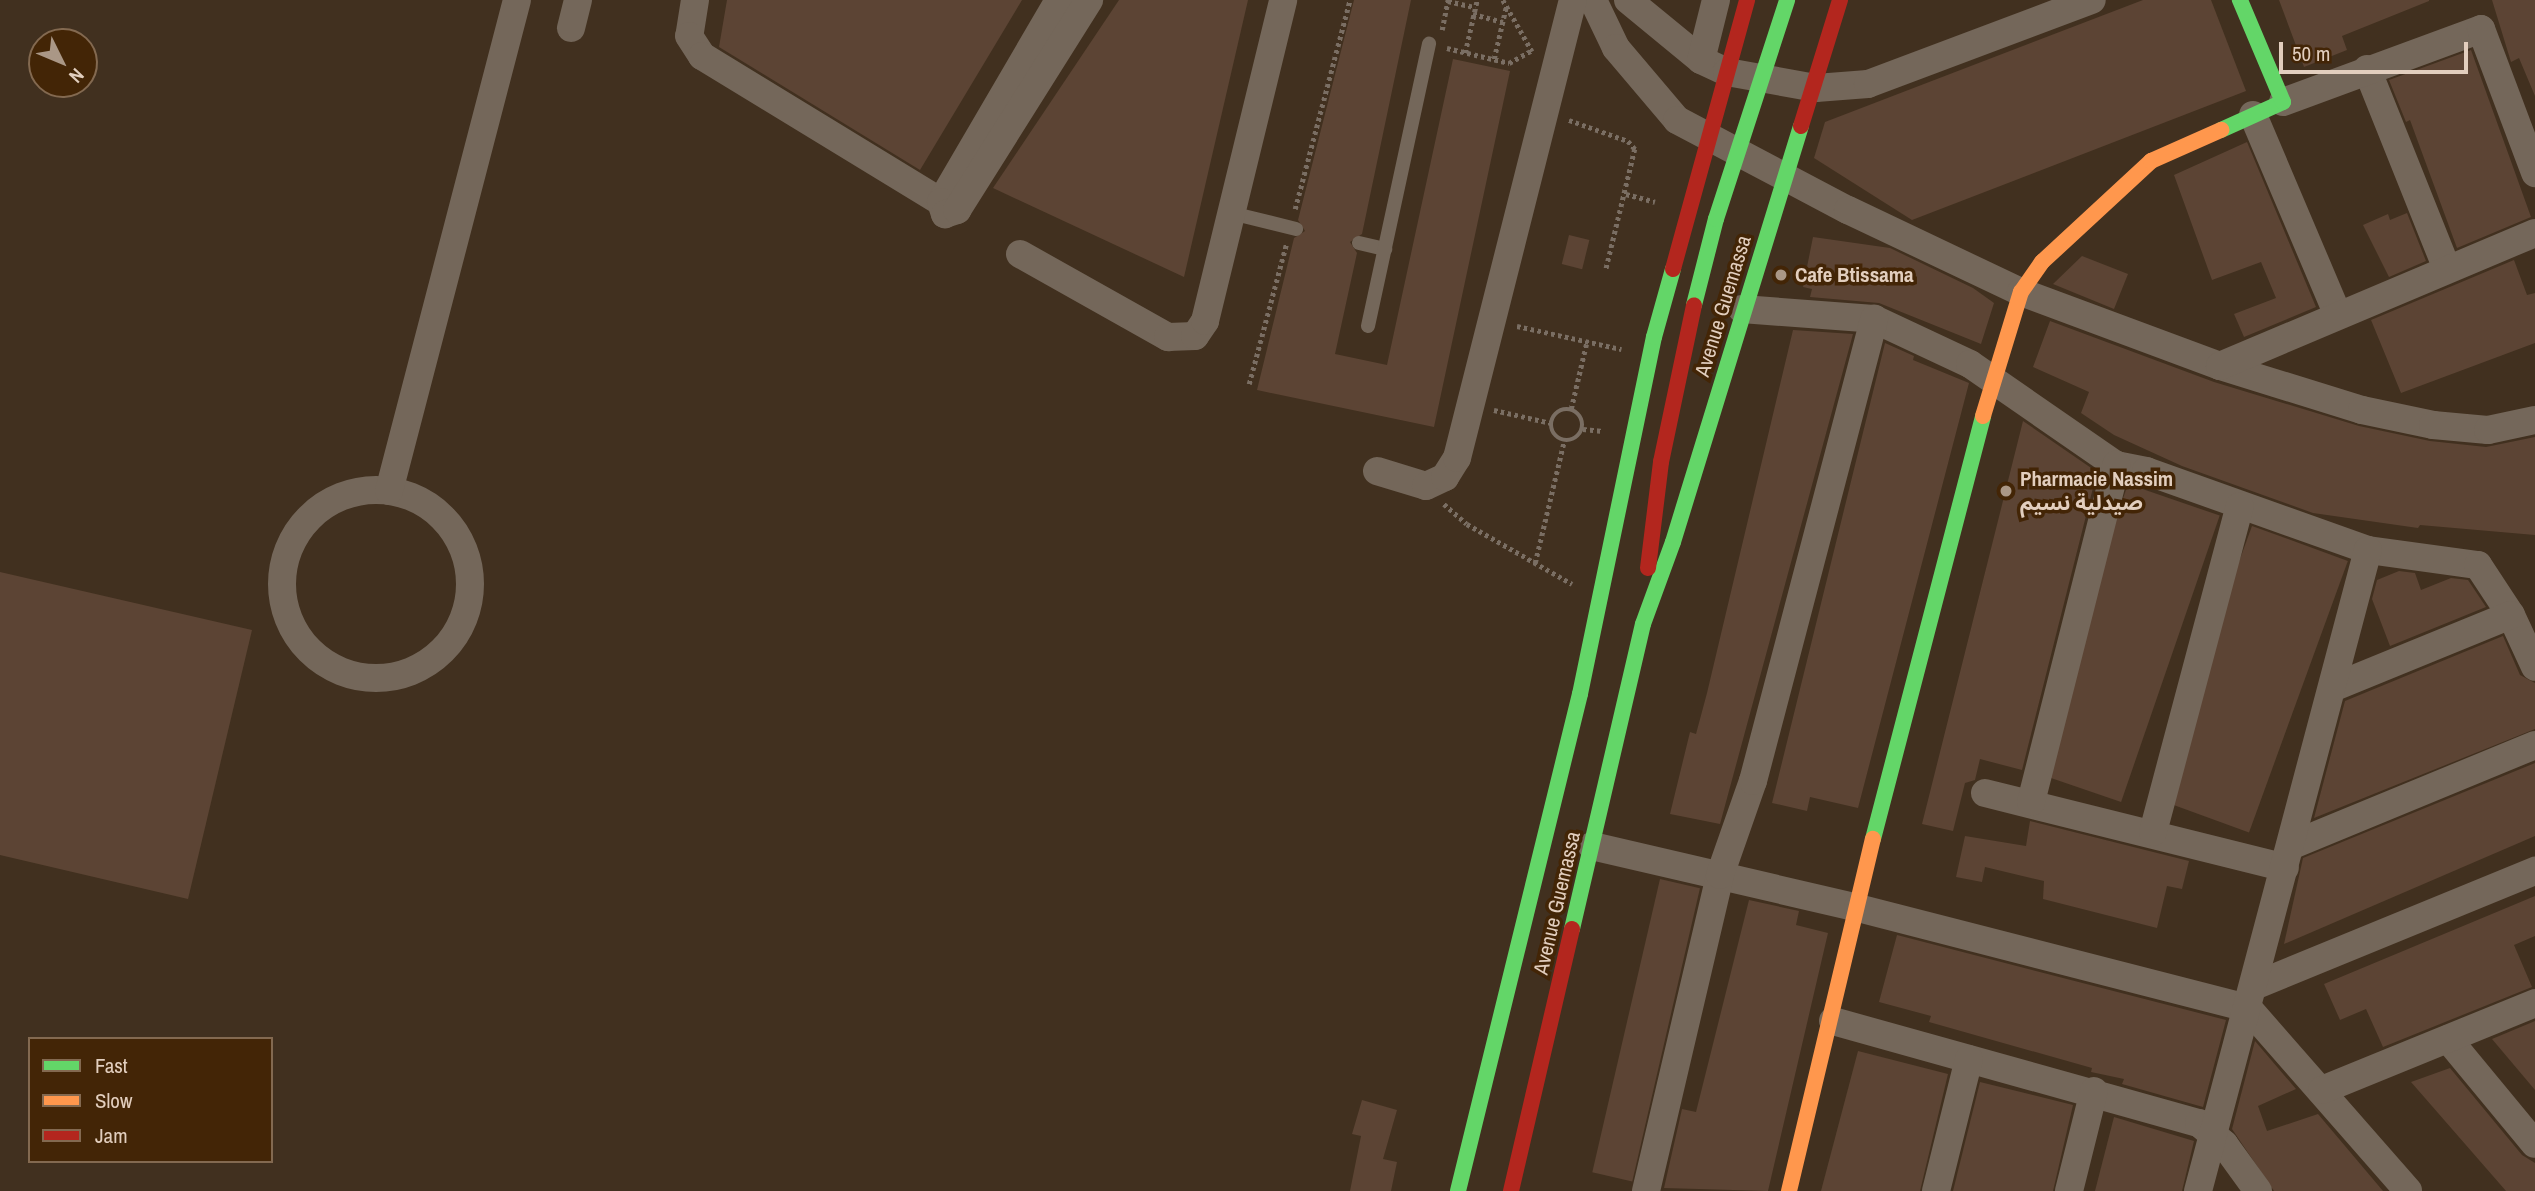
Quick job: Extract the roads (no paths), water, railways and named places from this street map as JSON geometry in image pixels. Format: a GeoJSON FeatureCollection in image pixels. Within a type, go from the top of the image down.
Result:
{"type":"FeatureCollection","features":[{"type":"Feature","properties":{"kind":"street"},"geometry":{"type":"LineString","coordinates":[[389,491],[517,0]]}},
{"type":"Feature","properties":{"kind":"street"},"geometry":{"type":"LineString","coordinates":[[570,28],[578,0]]}},
{"type":"Feature","properties":{"kind":"street"},"geometry":{"type":"LineString","coordinates":[[695,0],[689,36],[702,56],[942,202]]}},
{"type":"Feature","properties":{"kind":"street"},"geometry":{"type":"LineString","coordinates":[[1059,0],[942,202],[945,214],[957,210],[1089,0]]}},
{"type":"Feature","properties":{"kind":"street"},"geometry":{"type":"LineString","coordinates":[[1020,254],[1168,337],[1186,340],[1202,330],[1283,0]]}},
{"type":"Feature","properties":{"kind":"street"},"geometry":{"type":"LineString","coordinates":[[1377,471],[1426,486],[1452,468],[1471,404],[1573,0]]}},
{"type":"Feature","properties":{"kind":"street"},"geometry":{"type":"LineString","coordinates":[[1593,0],[1616,48],[1677,120],[1738,154],[2021,292],[2220,366],[2362,410],[2433,425],[2488,430],[2535,420]]}},
{"type":"Feature","properties":{"kind":"street"},"geometry":{"type":"LineString","coordinates":[[1628,0],[1701,60],[1727,72],[1816,88],[1868,84],[2092,0]]}},
{"type":"Feature","properties":{"kind":"street"},"geometry":{"type":"LineString","coordinates":[[1701,60],[1716,0]]}},
{"type":"Feature","properties":{"kind":"street"},"geometry":{"type":"LineString","coordinates":[[1458,1191],[1600,600],[1650,355],[1707,138],[1747,0]]}},
{"type":"Feature","properties":{"kind":"street","name":"Avenue Guemassa"},"geometry":{"type":"LineString","coordinates":[[1516,1190],[1643,624],[1655,503],[1682,353],[1738,154],[1787,0]]}},
{"type":"Feature","properties":{"kind":"street","name":"Avenue Guemassa"},"geometry":{"type":"LineString","coordinates":[[1643,624],[1674,542],[1742,309],[1816,88],[1840,0]]}},
{"type":"Feature","properties":{"kind":"street"},"geometry":{"type":"LineString","coordinates":[[2240,0],[2283,102]]}},
{"type":"Feature","properties":{"kind":"street"},"geometry":{"type":"LineString","coordinates":[[1790,1191],[1833,1021],[1910,684],[1992,381],[2021,292],[2042,262],[2124,190],[2151,161],[2283,102],[2481,29],[2535,173]]}},
{"type":"Feature","properties":{"kind":"street"},"geometry":{"type":"LineString","coordinates":[[2367,69],[2447,269]]}},
{"type":"Feature","properties":{"kind":"street"},"geometry":{"type":"LineString","coordinates":[[2253,115],[2337,313]]}},
{"type":"Feature","properties":{"kind":"street"},"geometry":{"type":"LineString","coordinates":[[2220,366],[2337,313],[2535,233]]}},
{"type":"Feature","properties":{"kind":"street"},"geometry":{"type":"LineString","coordinates":[[1742,309],[1874,319],[1970,364],[2116,465],[2146,471],[2368,550],[2477,565],[2511,615],[2535,667]]}},
{"type":"Feature","properties":{"kind":"street"},"geometry":{"type":"LineString","coordinates":[[1647,1191],[1720,875],[1753,781],[1874,319]]}},
{"type":"Feature","properties":{"kind":"street"},"geometry":{"type":"LineString","coordinates":[[2031,802],[2116,465]]}},
{"type":"Feature","properties":{"kind":"street"},"geometry":{"type":"LineString","coordinates":[[364,491],[389,491],[433,509],[450,525],[462,545],[470,587],[461,624],[434,658],[414,670],[367,678],[344,673],[304,646],[284,603],[282,578],[300,530],[317,511],[364,491]]}},
{"type":"Feature","properties":{"kind":"street"},"geometry":{"type":"LineString","coordinates":[[2153,832],[2240,506]]}},
{"type":"Feature","properties":{"kind":"street"},"geometry":{"type":"LineString","coordinates":[[2198,1191],[2368,550]]}},
{"type":"Feature","properties":{"kind":"street"},"geometry":{"type":"LineString","coordinates":[[2332,688],[2511,615]]}},
{"type":"Feature","properties":{"kind":"street"},"geometry":{"type":"LineString","coordinates":[[1985,793],[2153,832],[2288,857],[2535,745]]}},
{"type":"Feature","properties":{"kind":"street"},"geometry":{"type":"LineString","coordinates":[[1592,846],[2251,997],[2535,871]]}},
{"type":"Feature","properties":{"kind":"street"},"geometry":{"type":"LineString","coordinates":[[2251,997],[2322,1090],[2408,1191]]}},
{"type":"Feature","properties":{"kind":"street"},"geometry":{"type":"LineString","coordinates":[[2322,1090],[2535,1003]]}},
{"type":"Feature","properties":{"kind":"street"},"geometry":{"type":"LineString","coordinates":[[1833,1021],[2183,1117],[2213,1133],[2258,1191]]}},
{"type":"Feature","properties":{"kind":"street"},"geometry":{"type":"LineString","coordinates":[[2448,1039],[2533,1139]]}},
{"type":"Feature","properties":{"kind":"street"},"geometry":{"type":"LineString","coordinates":[[1936,1191],[1969,1059]]}},
{"type":"Feature","properties":{"kind":"street"},"geometry":{"type":"LineString","coordinates":[[2069,1191],[2094,1091]]}},
{"type":"Feature","properties":{"kind":"lane"},"geometry":{"type":"LineString","coordinates":[[1368,326],[1434,45]]}},
{"type":"Feature","properties":{"kind":"lane"},"geometry":{"type":"LineString","coordinates":[[1231,213],[1293,228]]}},
{"type":"Feature","properties":{"kind":"lane"},"geometry":{"type":"LineString","coordinates":[[1359,243],[1385,250]]}},
{"type":"Feature","properties":{"kind":"place","name":"Cafe Btissama"},"geometry":{"type":"Point","coordinates":[1781,275]}},
{"type":"Feature","properties":{"kind":"place","name":"Pharmacie Nassim صيدلية نسيم"},"geometry":{"type":"Point","coordinates":[2006,491]}}]}
